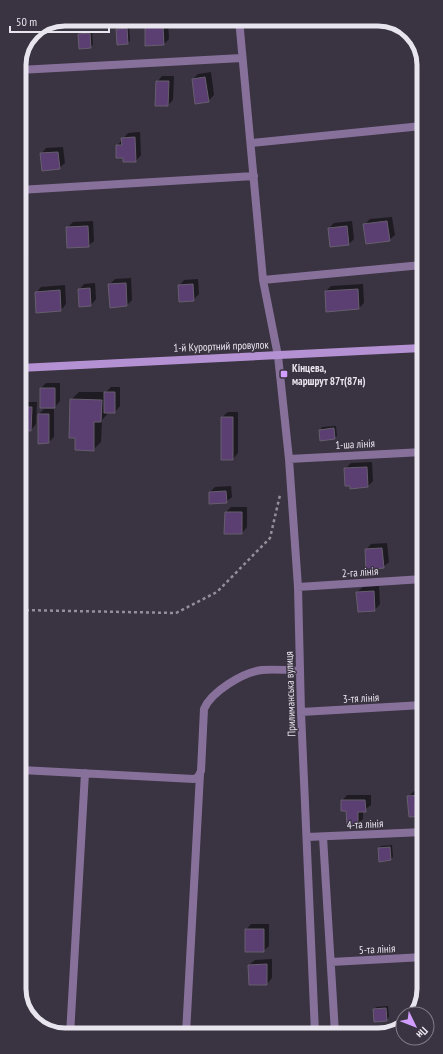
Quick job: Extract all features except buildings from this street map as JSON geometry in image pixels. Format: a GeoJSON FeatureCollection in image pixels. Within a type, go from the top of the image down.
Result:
{"type":"FeatureCollection","features":[{"type":"Feature","properties":{"kind":"street","name":"Прилиманська вулиця"},"geometry":{"type":"LineString","coordinates":[[240,26],[263,280],[278,356],[289,459],[298,587],[301,712],[315,1028]]}},
{"type":"Feature","properties":{"kind":"street"},"geometry":{"type":"LineString","coordinates":[[26,70],[242,58]]}},
{"type":"Feature","properties":{"kind":"street"},"geometry":{"type":"LineString","coordinates":[[251,143],[417,126]]}},
{"type":"Feature","properties":{"kind":"street"},"geometry":{"type":"LineString","coordinates":[[26,190],[254,176]]}},
{"type":"Feature","properties":{"kind":"street"},"geometry":{"type":"LineString","coordinates":[[263,280],[417,265]]}},
{"type":"Feature","properties":{"kind":"street","name":"1-й Курортний провулок"},"geometry":{"type":"LineString","coordinates":[[26,368],[179,358],[278,356],[417,348]]}},
{"type":"Feature","properties":{"kind":"street","name":"1-ша лінія"},"geometry":{"type":"LineString","coordinates":[[289,459],[417,452]]}},
{"type":"Feature","properties":{"kind":"street","name":"2-га лінія"},"geometry":{"type":"LineString","coordinates":[[298,587],[417,579]]}},
{"type":"Feature","properties":{"kind":"street"},"geometry":{"type":"LineString","coordinates":[[186,1028],[204,709],[207,701],[234,681],[254,672],[261,670],[300,670]]}},
{"type":"Feature","properties":{"kind":"street","name":"3-тя лінія"},"geometry":{"type":"LineString","coordinates":[[301,712],[417,705]]}},
{"type":"Feature","properties":{"kind":"street"},"geometry":{"type":"LineString","coordinates":[[26,770],[194,779],[200,774]]}},
{"type":"Feature","properties":{"kind":"street"},"geometry":{"type":"LineString","coordinates":[[70,1028],[86,774]]}},
{"type":"Feature","properties":{"kind":"street","name":"4-та лінія"},"geometry":{"type":"LineString","coordinates":[[307,837],[417,832]]}},
{"type":"Feature","properties":{"kind":"street"},"geometry":{"type":"LineString","coordinates":[[323,837],[335,1028]]}},
{"type":"Feature","properties":{"kind":"street","name":"5-та лінія"},"geometry":{"type":"LineString","coordinates":[[331,962],[417,957]]}},
{"type":"Feature","properties":{"kind":"path"},"geometry":{"type":"LineString","coordinates":[[26,610],[176,613],[217,592],[270,538],[282,488]]}},
{"type":"Feature","properties":{"kind":"place","name":"Кінцева, маршрут 87т(87н)"},"geometry":{"type":"Point","coordinates":[284,374]}}]}
